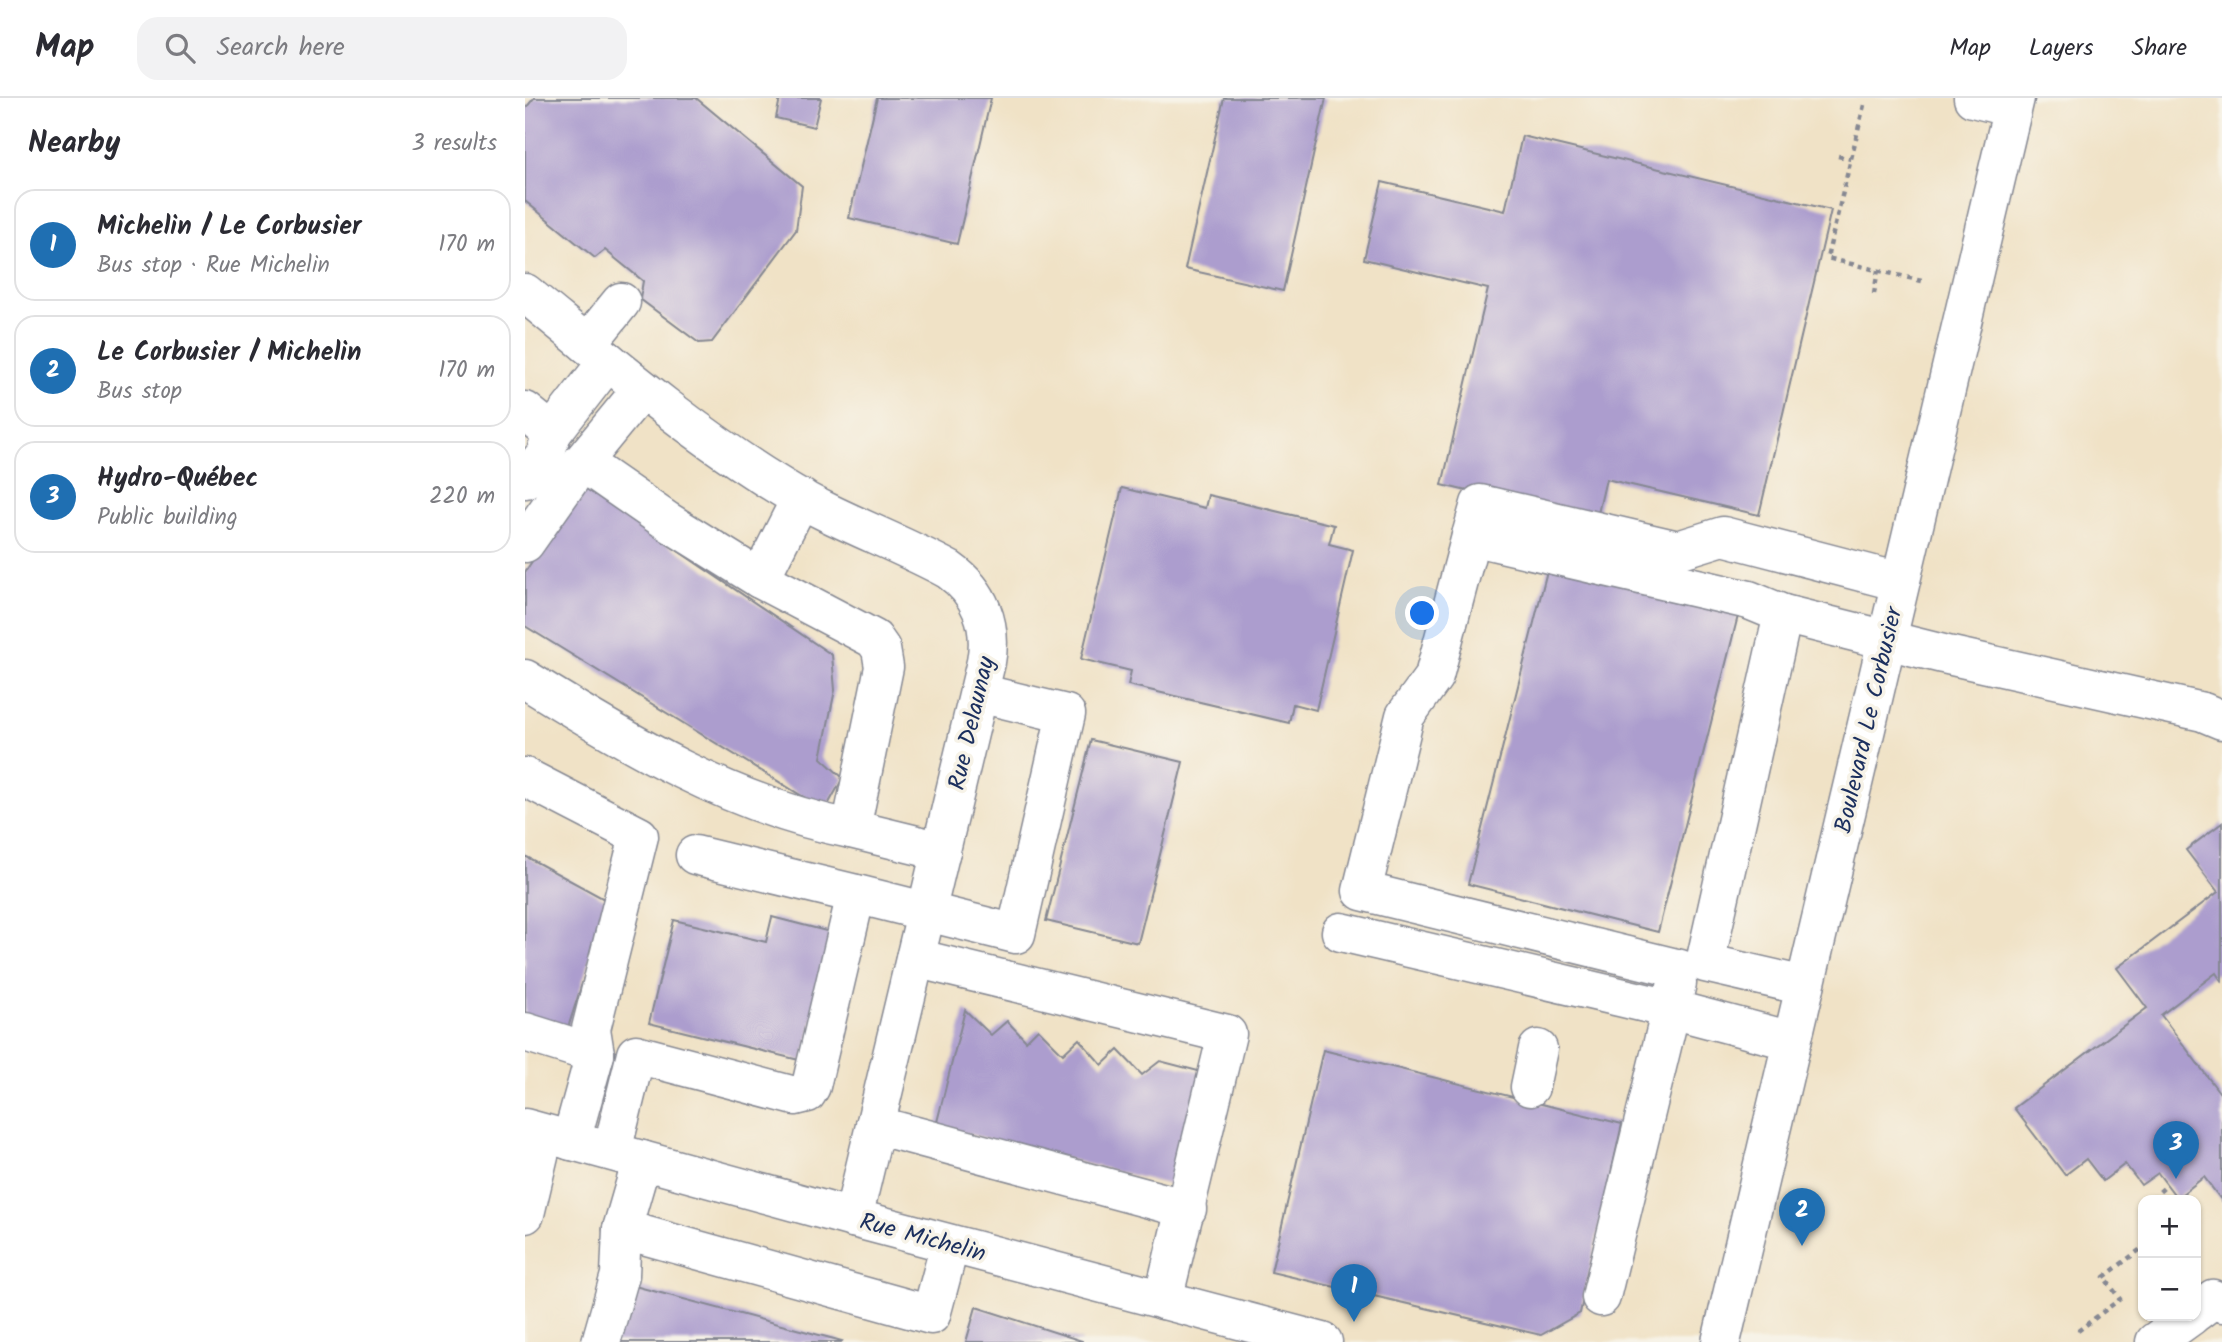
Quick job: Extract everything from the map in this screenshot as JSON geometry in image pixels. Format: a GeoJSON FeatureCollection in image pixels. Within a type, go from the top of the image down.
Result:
{"type":"FeatureCollection","features":[{"type":"Feature","properties":{"kind":"street"},"geometry":{"type":"LineString","coordinates":[[1973,98],[2014,103]]}},
{"type":"Feature","properties":{"kind":"street","name":"Boulevard Le Corbusier"},"geometry":{"type":"LineString","coordinates":[[1721,1342],[2014,103]]}},
{"type":"Feature","properties":{"kind":"street","name":"Rue Delaunay"},"geometry":{"type":"LineString","coordinates":[[525,293],[707,439],[801,498],[958,577],[980,605],[987,627],[988,651],[853,1218]]}},
{"type":"Feature","properties":{"kind":"street"},"geometry":{"type":"LineString","coordinates":[[525,479],[545,455],[538,422],[597,352],[621,302]]}},
{"type":"Feature","properties":{"kind":"street"},"geometry":{"type":"LineString","coordinates":[[525,543],[582,462],[642,389]]}},
{"type":"Feature","properties":{"kind":"street"},"geometry":{"type":"LineString","coordinates":[[582,462],[667,521],[759,579],[869,636],[881,649],[884,667],[851,829]]}},
{"type":"Feature","properties":{"kind":"street"},"geometry":{"type":"LineString","coordinates":[[759,579],[801,498]]}},
{"type":"Feature","properties":{"kind":"street"},"geometry":{"type":"LineString","coordinates":[[1805,986],[1562,940],[1362,891],[1405,716],[1434,676],[1480,504],[1678,550],[1723,536],[1901,582]]}},
{"type":"Feature","properties":{"kind":"street"},"geometry":{"type":"LineString","coordinates":[[1472,536],[1749,600],[1783,614],[2203,712],[2222,720]]}},
{"type":"Feature","properties":{"kind":"street"},"geometry":{"type":"LineString","coordinates":[[1601,1297],[1671,1009],[1693,966],[1783,614]]}},
{"type":"Feature","properties":{"kind":"street"},"geometry":{"type":"LineString","coordinates":[[525,679],[692,776],[814,822],[941,851]]}},
{"type":"Feature","properties":{"kind":"street"},"geometry":{"type":"LineString","coordinates":[[695,855],[1016,934],[1066,715],[979,693]]}},
{"type":"Feature","properties":{"kind":"street"},"geometry":{"type":"LineString","coordinates":[[525,776],[639,836],[591,1029],[595,1054],[547,1134],[525,1214]]}},
{"type":"Feature","properties":{"kind":"street"},"geometry":{"type":"LineString","coordinates":[[601,1342],[620,1275],[636,1054],[795,1096],[807,1093],[811,1086],[856,894]]}},
{"type":"Feature","properties":{"kind":"street"},"geometry":{"type":"LineString","coordinates":[[1397,944],[1406,902]]}},
{"type":"Feature","properties":{"kind":"street"},"geometry":{"type":"LineString","coordinates":[[1472,961],[1480,920]]}},
{"type":"Feature","properties":{"kind":"street"},"geometry":{"type":"LineString","coordinates":[[1341,932],[1554,980],[1792,1041]]}},
{"type":"Feature","properties":{"kind":"street"},"geometry":{"type":"LineString","coordinates":[[1554,980],[1562,940]]}},
{"type":"Feature","properties":{"kind":"street"},"geometry":{"type":"LineString","coordinates":[[915,958],[1227,1034],[1163,1300]]}},
{"type":"Feature","properties":{"kind":"street"},"geometry":{"type":"LineString","coordinates":[[525,1031],[595,1054]]}},
{"type":"Feature","properties":{"kind":"street"},"geometry":{"type":"LineString","coordinates":[[1530,1087],[1538,1049]]}},
{"type":"Feature","properties":{"kind":"street"},"geometry":{"type":"LineString","coordinates":[[875,1125],[1187,1209]]}},
{"type":"Feature","properties":{"kind":"street","name":"Rue Michelin"},"geometry":{"type":"LineString","coordinates":[[547,1134],[1323,1342]]}},
{"type":"Feature","properties":{"kind":"street"},"geometry":{"type":"LineString","coordinates":[[622,1229],[931,1315],[950,1244]]}},
{"type":"Feature","properties":{"kind":"street"},"geometry":{"type":"LineString","coordinates":[[2201,1308],[2213,1299],[2222,1303]]}},
{"type":"Feature","properties":{"kind":"street"},"geometry":{"type":"LineString","coordinates":[[2155,1342],[2183,1321]]}},
{"type":"Feature","properties":{"kind":"path"},"geometry":{"type":"LineString","coordinates":[[1864,105],[1827,258],[1926,282]]}},
{"type":"Feature","properties":{"kind":"path"},"geometry":{"type":"LineString","coordinates":[[1838,156],[1851,159]]}},
{"type":"Feature","properties":{"kind":"path"},"geometry":{"type":"LineString","coordinates":[[1874,294],[1878,270]]}},
{"type":"Feature","properties":{"kind":"path"},"geometry":{"type":"LineString","coordinates":[[2156,1195],[2167,1185]]}},
{"type":"Feature","properties":{"kind":"path"},"geometry":{"type":"LineString","coordinates":[[2078,1331],[2120,1299],[2104,1277],[2138,1251]]}},
{"type":"Feature","properties":{"kind":"building"},"geometry":{"type":"Polygon","coordinates":[[[534,98],[696,98],[802,186],[796,230],[712,342],[699,343],[640,299],[643,281],[605,250],[595,258],[525,201],[525,109],[534,98]]]}},
{"type":"Feature","properties":{"kind":"building"},"geometry":{"type":"Polygon","coordinates":[[[780,98],[821,98],[814,127],[776,118],[780,98]]]}},
{"type":"Feature","properties":{"kind":"building"},"geometry":{"type":"Polygon","coordinates":[[[877,98],[991,98],[957,244],[849,218],[877,98]]]}},
{"type":"Feature","properties":{"kind":"building"},"geometry":{"type":"Polygon","coordinates":[[[1224,98],[1326,98],[1283,291],[1185,269],[1224,98]]]}},
{"type":"Feature","properties":{"kind":"building"},"geometry":{"type":"Polygon","coordinates":[[[1522,136],[1831,210],[1759,515],[1606,479],[1596,522],[1442,485],[1488,289],[1364,259],[1382,182],[1505,211],[1522,136]]]}},
{"type":"Feature","properties":{"kind":"building"},"geometry":{"type":"Polygon","coordinates":[[[582,486],[832,655],[835,690],[821,758],[843,778],[825,810],[525,626],[525,572],[582,486]]]}},
{"type":"Feature","properties":{"kind":"building"},"geometry":{"type":"Polygon","coordinates":[[[1122,488],[1205,508],[1208,495],[1334,525],[1329,544],[1353,550],[1316,710],[1293,704],[1289,723],[1128,685],[1131,671],[1081,659],[1122,488]]]}},
{"type":"Feature","properties":{"kind":"building"},"geometry":{"type":"Polygon","coordinates":[[[1551,555],[1741,604],[1658,932],[1468,884],[1551,555]]]}},
{"type":"Feature","properties":{"kind":"building"},"geometry":{"type":"Polygon","coordinates":[[[1091,740],[1183,762],[1138,943],[1046,921],[1091,740]]]}},
{"type":"Feature","properties":{"kind":"building"},"geometry":{"type":"Polygon","coordinates":[[[2222,823],[2222,982],[2216,973],[2161,1015],[2222,1096],[2222,1201],[2204,1177],[2181,1195],[2175,1195],[2158,1173],[2141,1185],[2125,1164],[2103,1181],[2086,1159],[2065,1175],[2014,1108],[2147,1008],[2117,968],[2218,892],[2186,850],[2222,823]]]}},
{"type":"Feature","properties":{"kind":"building"},"geometry":{"type":"Polygon","coordinates":[[[525,856],[608,901],[567,1031],[525,1016],[525,856]]]}},
{"type":"Feature","properties":{"kind":"building"},"geometry":{"type":"Polygon","coordinates":[[[772,917],[834,933],[803,1061],[649,1023],[674,920],[766,942],[772,917]]]}},
{"type":"Feature","properties":{"kind":"building"},"geometry":{"type":"Polygon","coordinates":[[[965,1010],[991,1035],[1007,1021],[1026,1041],[1038,1029],[1063,1054],[1079,1039],[1102,1065],[1118,1050],[1142,1075],[1160,1061],[1202,1072],[1183,1188],[936,1126],[965,1010]]]}},
{"type":"Feature","properties":{"kind":"building"},"geometry":{"type":"Polygon","coordinates":[[[1323,1050],[1622,1124],[1580,1313],[1541,1335],[1271,1272],[1323,1050]]]}},
{"type":"Feature","properties":{"kind":"building"},"geometry":{"type":"Polygon","coordinates":[[[627,1284],[842,1341],[611,1342],[627,1284]]]}},
{"type":"Feature","properties":{"kind":"building"},"geometry":{"type":"Polygon","coordinates":[[[976,1307],[1082,1341],[1082,1342],[966,1342],[976,1307]]]}},
{"type":"Feature","properties":{"kind":"place","name":"Hydro-Québec"},"geometry":{"type":"Point","coordinates":[2176,1179]}},
{"type":"Feature","properties":{"kind":"place","name":"Le Corbusier / Michelin"},"geometry":{"type":"Point","coordinates":[1802,1246]}},
{"type":"Feature","properties":{"kind":"place","name":"Michelin / Le Corbusier"},"geometry":{"type":"Point","coordinates":[1354,1322]}}]}
